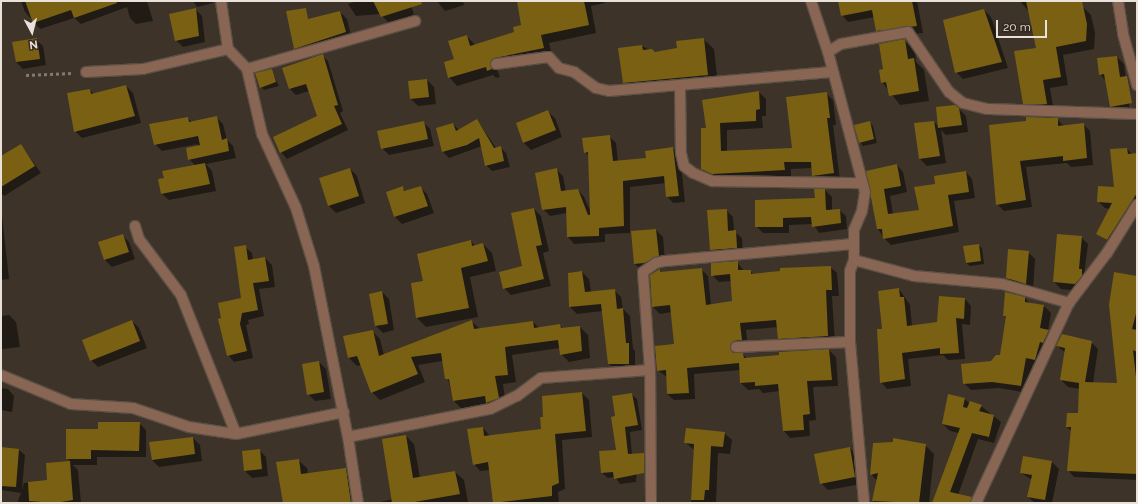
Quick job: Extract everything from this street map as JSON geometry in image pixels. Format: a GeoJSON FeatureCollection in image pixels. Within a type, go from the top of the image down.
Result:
{"type":"FeatureCollection","features":[{"type":"Feature","properties":{"kind":"street"},"geometry":{"type":"LineString","coordinates":[[221,1],[228,49],[247,69],[262,134],[296,208],[314,266],[344,412],[358,503]]}},
{"type":"Feature","properties":{"kind":"street"},"geometry":{"type":"LineString","coordinates":[[811,1],[828,52],[831,72],[865,192],[862,210],[854,230],[852,244],[854,260],[850,271],[850,342],[864,503]]}},
{"type":"Feature","properties":{"kind":"street"},"geometry":{"type":"LineString","coordinates":[[1118,1],[1123,34],[1137,85]]}},
{"type":"Feature","properties":{"kind":"street"},"geometry":{"type":"LineString","coordinates":[[247,69],[416,21]]}},
{"type":"Feature","properties":{"kind":"street"},"geometry":{"type":"LineString","coordinates":[[828,52],[841,44],[908,32],[949,92],[963,103],[987,109],[1137,114]]}},
{"type":"Feature","properties":{"kind":"street"},"geometry":{"type":"LineString","coordinates":[[86,72],[143,70],[228,49]]}},
{"type":"Feature","properties":{"kind":"street"},"geometry":{"type":"LineString","coordinates":[[496,64],[549,57],[559,68],[574,72],[596,88],[609,91],[831,72]]}},
{"type":"Feature","properties":{"kind":"street"},"geometry":{"type":"LineString","coordinates":[[680,85],[681,153],[684,166],[693,173],[712,181],[862,183]]}},
{"type":"Feature","properties":{"kind":"street"},"geometry":{"type":"LineString","coordinates":[[976,503],[1070,303],[1107,253],[1137,205]]}},
{"type":"Feature","properties":{"kind":"street"},"geometry":{"type":"LineString","coordinates":[[135,226],[139,239],[181,295],[236,434]]}},
{"type":"Feature","properties":{"kind":"street"},"geometry":{"type":"LineString","coordinates":[[651,503],[650,370],[643,272],[656,263],[852,244]]}},
{"type":"Feature","properties":{"kind":"street"},"geometry":{"type":"LineString","coordinates":[[854,260],[914,276],[1002,284],[1070,303]]}},
{"type":"Feature","properties":{"kind":"street"},"geometry":{"type":"LineString","coordinates":[[736,347],[850,342]]}},
{"type":"Feature","properties":{"kind":"street"},"geometry":{"type":"LineString","coordinates":[[348,437],[490,410],[517,396],[541,378],[650,370]]}},
{"type":"Feature","properties":{"kind":"street"},"geometry":{"type":"LineString","coordinates":[[1,375],[71,404],[133,408],[189,427],[236,434],[344,412]]}},
{"type":"Feature","properties":{"kind":"path"},"geometry":{"type":"LineString","coordinates":[[26,75],[86,72]]}},
{"type":"Feature","properties":{"kind":"building"},"geometry":{"type":"Polygon","coordinates":[[[25,1],[116,1],[117,3],[74,18],[71,10],[33,23],[25,1]]]}},
{"type":"Feature","properties":{"kind":"building"},"geometry":{"type":"Polygon","coordinates":[[[373,1],[421,1],[422,4],[381,17],[373,1]]]}},
{"type":"Feature","properties":{"kind":"building"},"geometry":{"type":"Polygon","coordinates":[[[517,1],[584,1],[589,25],[541,35],[544,48],[495,58],[490,62],[492,69],[487,71],[486,67],[448,78],[444,62],[454,59],[448,41],[467,35],[470,46],[514,32],[513,27],[521,25],[517,1]]]}},
{"type":"Feature","properties":{"kind":"building"},"geometry":{"type":"Polygon","coordinates":[[[838,1],[912,1],[917,26],[876,31],[872,10],[841,16],[838,1]]]}},
{"type":"Feature","properties":{"kind":"building"},"geometry":{"type":"Polygon","coordinates":[[[1026,1],[1082,1],[1087,24],[1086,41],[1056,47],[1061,77],[1043,80],[1047,104],[1023,104],[1014,51],[1036,48],[1026,1]]]}},
{"type":"Feature","properties":{"kind":"building"},"geometry":{"type":"Polygon","coordinates":[[[196,8],[199,36],[175,41],[169,14],[196,8]]]}},
{"type":"Feature","properties":{"kind":"building"},"geometry":{"type":"Polygon","coordinates":[[[306,8],[308,19],[340,11],[346,32],[294,49],[286,11],[306,8]]]}},
{"type":"Feature","properties":{"kind":"building"},"geometry":{"type":"Polygon","coordinates":[[[984,9],[1002,62],[955,73],[943,20],[984,9]]]}},
{"type":"Feature","properties":{"kind":"building"},"geometry":{"type":"Polygon","coordinates":[[[37,38],[40,59],[16,62],[12,42],[37,38]]]}},
{"type":"Feature","properties":{"kind":"building"},"geometry":{"type":"Polygon","coordinates":[[[704,38],[708,75],[623,83],[618,48],[642,45],[643,50],[652,49],[655,52],[677,48],[676,41],[704,38]]]}},
{"type":"Feature","properties":{"kind":"building"},"geometry":{"type":"Polygon","coordinates":[[[905,39],[908,59],[914,58],[919,91],[889,96],[886,82],[881,83],[879,70],[883,69],[879,44],[905,39]]]}},
{"type":"Feature","properties":{"kind":"building"},"geometry":{"type":"Polygon","coordinates":[[[323,54],[338,105],[334,106],[342,124],[280,153],[273,137],[317,116],[306,84],[289,89],[282,68],[323,54]]]}},
{"type":"Feature","properties":{"kind":"building"},"geometry":{"type":"Polygon","coordinates":[[[1117,56],[1120,77],[1127,76],[1132,103],[1110,107],[1104,74],[1099,75],[1097,58],[1117,56]]]}},
{"type":"Feature","properties":{"kind":"building"},"geometry":{"type":"Polygon","coordinates":[[[272,69],[276,82],[260,88],[255,73],[272,69]]]}},
{"type":"Feature","properties":{"kind":"building"},"geometry":{"type":"Polygon","coordinates":[[[427,79],[429,97],[410,99],[408,81],[427,79]]]}},
{"type":"Feature","properties":{"kind":"building"},"geometry":{"type":"Polygon","coordinates":[[[126,85],[135,116],[74,132],[67,93],[90,89],[91,94],[126,85]]]}},
{"type":"Feature","properties":{"kind":"building"},"geometry":{"type":"Polygon","coordinates":[[[759,91],[760,109],[756,110],[756,121],[720,123],[721,151],[792,148],[786,97],[827,92],[830,118],[827,118],[834,173],[812,176],[811,162],[784,162],[785,170],[712,174],[701,169],[701,128],[706,128],[702,100],[759,91]]]}},
{"type":"Feature","properties":{"kind":"building"},"geometry":{"type":"Polygon","coordinates":[[[955,105],[959,108],[962,125],[938,128],[936,107],[955,105]]]}},
{"type":"Feature","properties":{"kind":"building"},"geometry":{"type":"Polygon","coordinates":[[[548,110],[556,130],[523,143],[516,123],[548,110]]]}},
{"type":"Feature","properties":{"kind":"building"},"geometry":{"type":"Polygon","coordinates":[[[217,116],[222,140],[227,138],[229,151],[188,160],[186,148],[200,145],[198,136],[154,145],[149,124],[188,117],[189,122],[217,116]]]}},
{"type":"Feature","properties":{"kind":"building"},"geometry":{"type":"Polygon","coordinates":[[[1026,117],[1058,118],[1058,126],[1084,123],[1087,158],[1063,161],[1063,156],[1020,161],[1026,200],[996,205],[989,125],[1026,121],[1026,117]]]}},
{"type":"Feature","properties":{"kind":"building"},"geometry":{"type":"Polygon","coordinates":[[[477,119],[494,148],[501,146],[504,161],[485,166],[479,138],[467,145],[442,152],[436,128],[453,123],[456,131],[477,119]]]}},
{"type":"Feature","properties":{"kind":"building"},"geometry":{"type":"Polygon","coordinates":[[[424,121],[428,139],[381,149],[377,131],[424,121]]]}},
{"type":"Feature","properties":{"kind":"building"},"geometry":{"type":"Polygon","coordinates":[[[870,121],[874,139],[859,143],[854,125],[870,121]]]}},
{"type":"Feature","properties":{"kind":"building"},"geometry":{"type":"Polygon","coordinates":[[[934,121],[940,156],[919,159],[914,123],[934,121]]]}},
{"type":"Feature","properties":{"kind":"building"},"geometry":{"type":"Polygon","coordinates":[[[610,135],[613,161],[646,158],[645,151],[673,147],[679,196],[666,197],[664,176],[623,181],[624,226],[599,228],[599,236],[567,237],[566,207],[542,210],[535,173],[557,168],[561,191],[578,189],[588,215],[590,215],[588,152],[584,153],[582,138],[610,135]]]}},
{"type":"Feature","properties":{"kind":"building"},"geometry":{"type":"Polygon","coordinates":[[[21,144],[35,166],[1,187],[1,156],[21,144]]]}},
{"type":"Feature","properties":{"kind":"building"},"geometry":{"type":"Polygon","coordinates":[[[1127,148],[1128,154],[1137,153],[1137,193],[1107,240],[1096,234],[1112,203],[1097,202],[1098,186],[1114,187],[1110,149],[1127,148]]]}},
{"type":"Feature","properties":{"kind":"building"},"geometry":{"type":"Polygon","coordinates":[[[205,163],[210,184],[161,194],[158,179],[164,178],[162,171],[205,163]]]}},
{"type":"Feature","properties":{"kind":"building"},"geometry":{"type":"Polygon","coordinates":[[[897,164],[901,186],[884,189],[888,214],[919,210],[914,187],[935,184],[934,176],[966,171],[969,192],[948,195],[953,226],[883,239],[882,229],[877,229],[866,171],[897,164]]]}},
{"type":"Feature","properties":{"kind":"building"},"geometry":{"type":"Polygon","coordinates":[[[350,168],[359,196],[328,206],[319,178],[350,168]]]}},
{"type":"Feature","properties":{"kind":"building"},"geometry":{"type":"Polygon","coordinates":[[[403,186],[404,191],[421,186],[428,206],[394,217],[386,192],[403,186]]]}},
{"type":"Feature","properties":{"kind":"building"},"geometry":{"type":"Polygon","coordinates":[[[814,189],[825,189],[826,210],[840,209],[841,223],[812,227],[811,217],[783,218],[783,227],[755,227],[755,200],[815,198],[814,189]]]}},
{"type":"Feature","properties":{"kind":"building"},"geometry":{"type":"Polygon","coordinates":[[[534,208],[542,245],[536,246],[544,279],[503,289],[499,272],[522,266],[511,213],[534,208]]]}},
{"type":"Feature","properties":{"kind":"building"},"geometry":{"type":"Polygon","coordinates":[[[727,209],[728,231],[736,230],[737,248],[710,250],[707,210],[727,209]]]}},
{"type":"Feature","properties":{"kind":"building"},"geometry":{"type":"Polygon","coordinates":[[[656,229],[659,256],[644,263],[634,264],[631,231],[656,229]]]}},
{"type":"Feature","properties":{"kind":"building"},"geometry":{"type":"Polygon","coordinates":[[[123,234],[129,252],[104,260],[98,242],[123,234]]]}},
{"type":"Feature","properties":{"kind":"building"},"geometry":{"type":"Polygon","coordinates":[[[1057,234],[1082,236],[1079,269],[1082,269],[1082,276],[1075,284],[1053,282],[1057,234]]]}},
{"type":"Feature","properties":{"kind":"building"},"geometry":{"type":"Polygon","coordinates":[[[471,240],[472,246],[483,243],[488,261],[461,268],[469,308],[416,318],[411,283],[423,281],[417,254],[471,240]]]}},
{"type":"Feature","properties":{"kind":"building"},"geometry":{"type":"Polygon","coordinates":[[[979,244],[981,261],[966,263],[963,246],[979,244]]]}},
{"type":"Feature","properties":{"kind":"building"},"geometry":{"type":"Polygon","coordinates":[[[246,245],[248,260],[265,257],[269,281],[253,283],[258,310],[242,313],[240,324],[247,351],[227,356],[218,319],[221,318],[218,303],[241,298],[234,247],[246,245]]]}},
{"type":"Feature","properties":{"kind":"building"},"geometry":{"type":"Polygon","coordinates":[[[1008,249],[1029,251],[1026,284],[1006,278],[1008,249]]]}},
{"type":"Feature","properties":{"kind":"building"},"geometry":{"type":"Polygon","coordinates":[[[738,261],[738,270],[751,270],[751,274],[780,271],[780,268],[831,266],[832,290],[826,290],[828,336],[778,339],[776,320],[740,323],[742,340],[733,341],[730,347],[733,353],[743,353],[744,358],[779,355],[779,352],[829,349],[832,380],[807,381],[810,414],[803,415],[804,430],[783,431],[778,384],[755,386],[755,382],[740,383],[739,363],[687,368],[689,393],[667,394],[666,370],[657,371],[655,346],[674,344],[670,305],[652,307],[650,275],[660,269],[660,272],[702,268],[706,305],[732,301],[730,274],[711,276],[711,263],[738,261]]]}},
{"type":"Feature","properties":{"kind":"building"},"geometry":{"type":"Polygon","coordinates":[[[582,271],[585,292],[615,289],[617,309],[623,308],[626,343],[629,343],[629,364],[608,364],[601,304],[569,307],[568,273],[582,271]]]}},
{"type":"Feature","properties":{"kind":"building"},"geometry":{"type":"Polygon","coordinates":[[[1114,272],[1137,276],[1137,310],[1132,329],[1137,330],[1137,352],[1133,350],[1137,386],[1137,474],[1067,471],[1071,427],[1066,427],[1067,413],[1078,413],[1079,383],[1060,380],[1065,348],[1056,346],[1062,334],[1092,341],[1085,382],[1117,383],[1109,305],[1114,272]]]}},
{"type":"Feature","properties":{"kind":"building"},"geometry":{"type":"Polygon","coordinates":[[[899,288],[900,297],[904,297],[907,326],[937,322],[939,296],[965,298],[964,319],[956,318],[959,353],[940,354],[940,348],[902,353],[905,379],[880,383],[877,329],[882,329],[878,291],[899,288]]]}},
{"type":"Feature","properties":{"kind":"building"},"geometry":{"type":"Polygon","coordinates":[[[382,291],[388,324],[375,326],[369,294],[382,291]]]}},
{"type":"Feature","properties":{"kind":"building"},"geometry":{"type":"Polygon","coordinates":[[[1005,292],[1025,297],[1025,302],[1044,305],[1040,328],[1049,330],[1043,343],[1040,342],[1035,360],[1026,358],[1021,386],[992,382],[963,384],[961,364],[991,361],[996,355],[1000,355],[1006,316],[1003,316],[1005,292]]]}},
{"type":"Feature","properties":{"kind":"building"},"geometry":{"type":"Polygon","coordinates":[[[132,320],[140,341],[90,361],[82,340],[132,320]]]}},
{"type":"Feature","properties":{"kind":"building"},"geometry":{"type":"Polygon","coordinates":[[[472,320],[474,329],[533,321],[534,328],[560,324],[561,328],[580,326],[582,351],[560,355],[558,340],[505,347],[508,375],[495,376],[499,398],[486,403],[485,396],[453,401],[449,379],[445,379],[441,353],[411,357],[418,374],[371,393],[357,356],[348,358],[343,336],[373,330],[379,356],[472,320]]]}},
{"type":"Feature","properties":{"kind":"building"},"geometry":{"type":"Polygon","coordinates":[[[319,361],[324,392],[307,395],[302,364],[319,361]]]}},
{"type":"Feature","properties":{"kind":"building"},"geometry":{"type":"Polygon","coordinates":[[[582,392],[586,431],[555,434],[559,483],[552,486],[552,496],[493,503],[488,462],[473,465],[467,429],[483,427],[484,436],[541,429],[540,417],[543,417],[542,396],[582,392]]]}},
{"type":"Feature","properties":{"kind":"building"},"geometry":{"type":"Polygon","coordinates":[[[632,393],[638,425],[625,427],[628,454],[644,453],[644,473],[614,479],[613,472],[601,473],[599,451],[616,450],[611,417],[615,416],[612,396],[632,393]]]}},
{"type":"Feature","properties":{"kind":"building"},"geometry":{"type":"Polygon","coordinates":[[[948,394],[965,398],[963,407],[967,408],[970,401],[982,405],[979,411],[994,415],[989,437],[972,433],[950,492],[972,497],[970,503],[932,503],[960,428],[942,424],[948,394]]]}},
{"type":"Feature","properties":{"kind":"building"},"geometry":{"type":"Polygon","coordinates":[[[98,422],[140,422],[139,451],[91,450],[91,459],[66,459],[66,429],[98,429],[98,422]]]}},
{"type":"Feature","properties":{"kind":"building"},"geometry":{"type":"Polygon","coordinates":[[[686,428],[725,432],[723,447],[711,446],[709,490],[705,490],[704,500],[691,500],[694,444],[684,443],[686,428]]]}},
{"type":"Feature","properties":{"kind":"building"},"geometry":{"type":"Polygon","coordinates":[[[406,435],[413,478],[455,471],[460,494],[409,503],[392,503],[382,439],[406,435]]]}},
{"type":"Feature","properties":{"kind":"building"},"geometry":{"type":"Polygon","coordinates":[[[193,437],[195,454],[152,460],[149,442],[193,437]]]}},
{"type":"Feature","properties":{"kind":"building"},"geometry":{"type":"Polygon","coordinates":[[[893,438],[926,444],[919,503],[872,501],[878,473],[870,475],[873,443],[893,442],[893,438]]]}},
{"type":"Feature","properties":{"kind":"building"},"geometry":{"type":"Polygon","coordinates":[[[1,447],[19,449],[16,487],[1,486],[1,447]]]}},
{"type":"Feature","properties":{"kind":"building"},"geometry":{"type":"Polygon","coordinates":[[[850,447],[855,477],[820,484],[814,454],[850,447]]]}},
{"type":"Feature","properties":{"kind":"building"},"geometry":{"type":"Polygon","coordinates":[[[260,449],[262,469],[244,471],[242,451],[260,449]]]}},
{"type":"Feature","properties":{"kind":"building"},"geometry":{"type":"Polygon","coordinates":[[[1023,456],[1052,461],[1045,500],[1027,497],[1032,475],[1020,473],[1023,456]]]}},
{"type":"Feature","properties":{"kind":"building"},"geometry":{"type":"Polygon","coordinates":[[[299,459],[301,474],[346,468],[351,503],[283,503],[276,462],[299,459]]]}},
{"type":"Feature","properties":{"kind":"building"},"geometry":{"type":"Polygon","coordinates":[[[70,461],[73,500],[55,503],[29,501],[28,482],[47,480],[46,463],[70,461]]]}}]}
